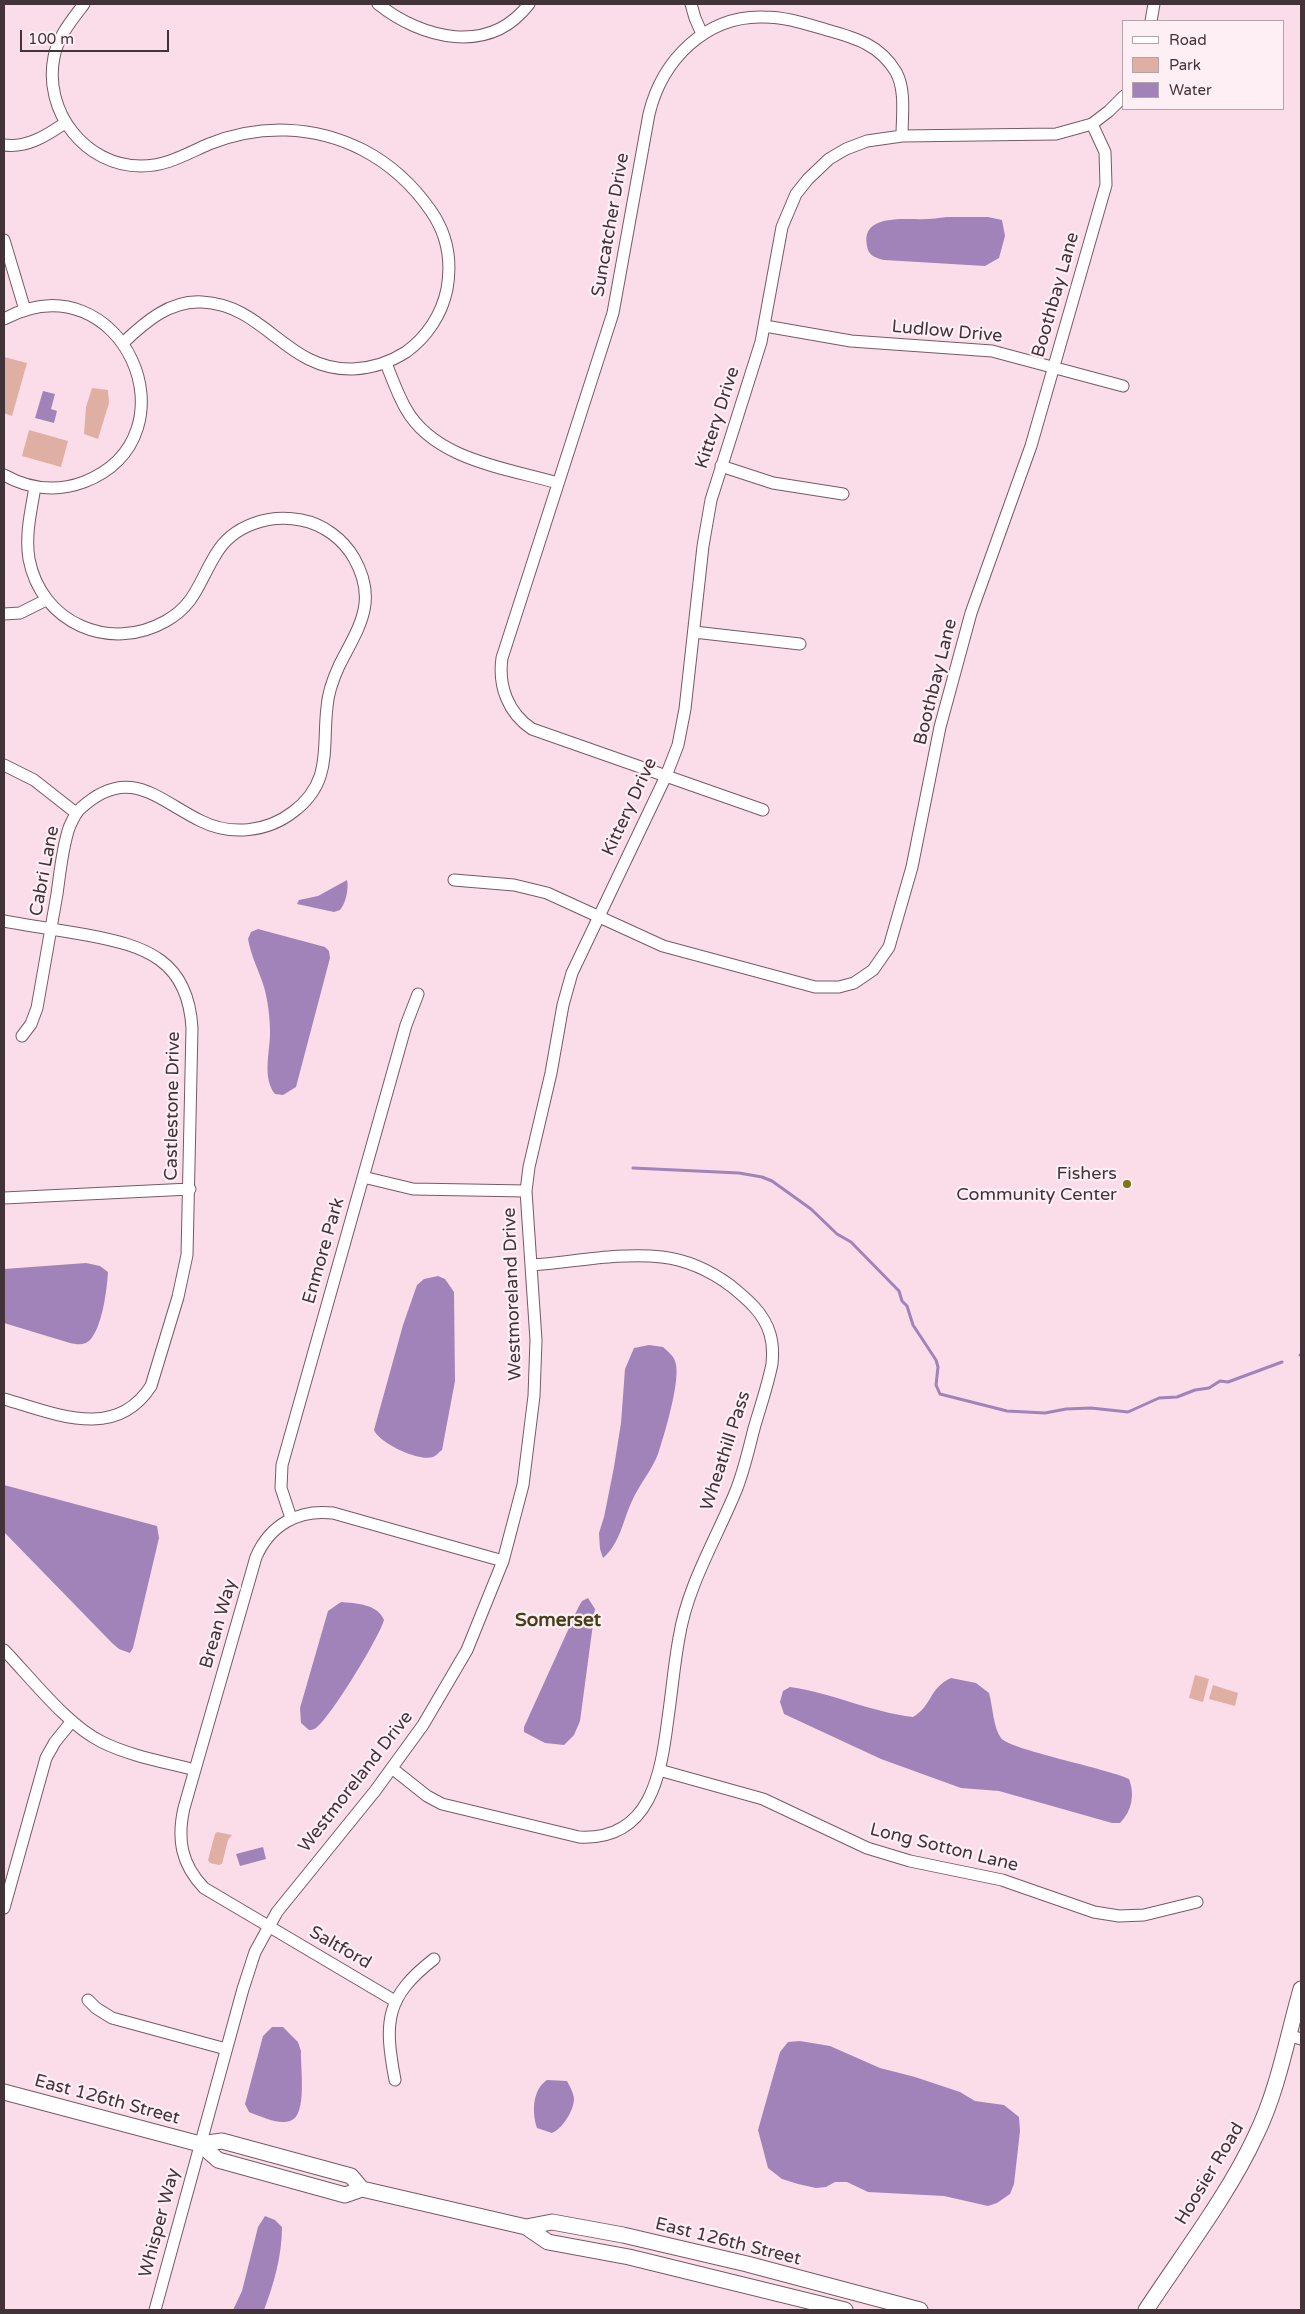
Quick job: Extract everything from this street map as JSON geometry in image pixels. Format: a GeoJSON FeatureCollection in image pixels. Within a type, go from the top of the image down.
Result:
{"type":"FeatureCollection","features":[{"type":"Feature","properties":{"kind":"main road","name":"Hoosier Road"},"geometry":{"type":"LineString","coordinates":[[1146,2310],[1248,2153],[1269,2104],[1296,2030],[1301,1989]]}},
{"type":"Feature","properties":{"kind":"main road","name":"East 126th Street"},"geometry":{"type":"LineString","coordinates":[[4,2092],[200,2144],[218,2160],[345,2195],[362,2189],[526,2227],[548,2242],[629,2256],[845,2310]]}},
{"type":"Feature","properties":{"kind":"main road","name":"East 126th Street"},"geometry":{"type":"LineString","coordinates":[[526,2227],[552,2222],[623,2235],[747,2264],[920,2310]]}},
{"type":"Feature","properties":{"kind":"street"},"geometry":{"type":"LineString","coordinates":[[84,4],[67,26],[54,55],[54,90],[65,123],[78,138],[95,152],[111,161],[130,165],[162,164],[181,158],[224,138],[251,132],[276,130],[302,131],[335,138],[363,150],[387,165],[417,193],[435,216],[446,239],[449,267],[444,300],[433,324],[416,344],[386,363],[370,368],[342,369],[317,364],[289,348],[246,315],[226,306],[204,302],[180,303],[165,310],[123,343]]}},
{"type":"Feature","properties":{"kind":"street"},"geometry":{"type":"LineString","coordinates":[[378,4],[402,20],[423,30],[443,36],[466,37],[478,36],[498,28],[520,13],[529,4]]}},
{"type":"Feature","properties":{"kind":"street"},"geometry":{"type":"LineString","coordinates":[[691,4],[702,34]]}},
{"type":"Feature","properties":{"kind":"street"},"geometry":{"type":"LineString","coordinates":[[1151,20],[1154,4]]}},
{"type":"Feature","properties":{"kind":"street","name":"Suncatcher Drive"},"geometry":{"type":"LineString","coordinates":[[666,776],[532,729],[516,714],[508,702],[502,682],[502,658],[615,304],[654,96],[672,63],[702,34],[722,24],[740,19],[773,17],[792,20],[851,36],[868,43],[886,58],[898,78],[902,103],[902,136]]}},
{"type":"Feature","properties":{"kind":"street","name":"Kittery Drive"},"geometry":{"type":"LineString","coordinates":[[566,991],[575,964],[666,776],[678,745],[684,720],[704,540],[711,500],[765,326],[782,227],[790,205],[802,186],[822,165],[846,149],[878,138],[1056,134],[1092,124],[1122,98]]}},
{"type":"Feature","properties":{"kind":"street"},"geometry":{"type":"LineString","coordinates":[[4,145],[18,145],[37,140],[65,123]]}},
{"type":"Feature","properties":{"kind":"street","name":"Boothbay Lane"},"geometry":{"type":"LineString","coordinates":[[454,880],[531,889],[560,898],[663,946],[814,987],[832,988],[847,986],[867,975],[879,963],[889,947],[912,867],[940,726],[976,597],[1024,466],[1106,186],[1105,152],[1092,124]]}},
{"type":"Feature","properties":{"kind":"street"},"geometry":{"type":"LineString","coordinates":[[4,240],[25,310]]}},
{"type":"Feature","properties":{"kind":"street"},"geometry":{"type":"LineString","coordinates":[[4,319],[25,310],[50,307],[79,311],[105,325],[123,343],[135,364],[141,391],[139,418],[129,444],[111,465],[88,480],[62,487],[36,487],[4,475]]}},
{"type":"Feature","properties":{"kind":"street","name":"Ludlow Drive"},"geometry":{"type":"LineString","coordinates":[[765,326],[851,341],[992,351],[1123,386]]}},
{"type":"Feature","properties":{"kind":"street"},"geometry":{"type":"LineString","coordinates":[[386,363],[406,410],[422,430],[435,441],[466,457],[558,483]]}},
{"type":"Feature","properties":{"kind":"street"},"geometry":{"type":"LineString","coordinates":[[721,466],[773,483],[843,494]]}},
{"type":"Feature","properties":{"kind":"street","name":"Cabri Lane"},"geometry":{"type":"LineString","coordinates":[[22,1036],[31,1024],[37,1008],[66,842],[76,813],[98,795],[121,788],[141,789],[154,793],[202,822],[232,830],[251,830],[267,826],[293,812],[311,794],[321,775],[326,755],[326,708],[329,695],[340,665],[359,630],[364,614],[365,592],[355,559],[333,534],[307,522],[278,518],[252,524],[230,538],[215,555],[201,585],[187,604],[167,620],[144,630],[120,634],[91,630],[70,620],[46,600],[35,578],[28,555],[29,527],[36,487]]}},
{"type":"Feature","properties":{"kind":"street"},"geometry":{"type":"LineString","coordinates":[[4,614],[20,613],[46,600]]}},
{"type":"Feature","properties":{"kind":"street"},"geometry":{"type":"LineString","coordinates":[[694,632],[800,644]]}},
{"type":"Feature","properties":{"kind":"street"},"geometry":{"type":"LineString","coordinates":[[4,765],[34,780],[76,813]]}},
{"type":"Feature","properties":{"kind":"street"},"geometry":{"type":"LineString","coordinates":[[666,776],[763,810]]}},
{"type":"Feature","properties":{"kind":"street","name":"Castlestone Drive"},"geometry":{"type":"LineString","coordinates":[[4,921],[137,946],[162,962],[180,982],[188,1001],[192,1028],[190,1189],[186,1262],[160,1362],[151,1386],[144,1396],[128,1410],[102,1419],[86,1420],[4,1399]]}},
{"type":"Feature","properties":{"kind":"street","name":"Westmoreland Drive"},"geometry":{"type":"LineString","coordinates":[[200,2144],[250,1966],[268,1926],[393,1768],[423,1726],[462,1660],[503,1561],[523,1485],[532,1421],[536,1360],[532,1265],[526,1191],[530,1154],[552,1073],[566,991]]}},
{"type":"Feature","properties":{"kind":"street","name":"Enmore Park"},"geometry":{"type":"LineString","coordinates":[[291,1518],[281,1488],[282,1465],[406,1025],[418,994]]}},
{"type":"Feature","properties":{"kind":"street"},"geometry":{"type":"LineString","coordinates":[[363,1177],[413,1189],[526,1191]]}},
{"type":"Feature","properties":{"kind":"street"},"geometry":{"type":"LineString","coordinates":[[4,1198],[190,1189]]}},
{"type":"Feature","properties":{"kind":"street","name":"Wheathill Pass"},"geometry":{"type":"LineString","coordinates":[[393,1768],[434,1801],[459,1810],[579,1837],[606,1835],[623,1828],[644,1808],[652,1793],[659,1770],[682,1618],[695,1581],[739,1481],[771,1367],[772,1348],[770,1335],[760,1313],[712,1273],[685,1262],[662,1257],[643,1256],[532,1265]]}},
{"type":"Feature","properties":{"kind":"street","name":"Brean Way"},"geometry":{"type":"LineString","coordinates":[[268,1926],[204,1888],[187,1866],[181,1848],[180,1829],[256,1557],[267,1537],[291,1518],[314,1512],[333,1513],[503,1561]]}},
{"type":"Feature","properties":{"kind":"street"},"geometry":{"type":"LineString","coordinates":[[4,1650],[72,1721],[90,1735],[111,1746],[195,1770]]}},
{"type":"Feature","properties":{"kind":"street"},"geometry":{"type":"LineString","coordinates":[[4,1908],[46,1758],[55,1742],[72,1721]]}},
{"type":"Feature","properties":{"kind":"street","name":"Long Sotton Lane"},"geometry":{"type":"LineString","coordinates":[[659,1770],[763,1799],[867,1848],[910,1861],[1002,1880],[1094,1912],[1120,1916],[1144,1915],[1197,1902]]}},
{"type":"Feature","properties":{"kind":"street","name":"Saltford"},"geometry":{"type":"LineString","coordinates":[[268,1926],[395,2001]]}},
{"type":"Feature","properties":{"kind":"street"},"geometry":{"type":"LineString","coordinates":[[395,2080],[388,2032],[389,2019],[395,2001],[412,1978],[434,1959]]}},
{"type":"Feature","properties":{"kind":"street"},"geometry":{"type":"LineString","coordinates":[[88,2000],[96,2008],[112,2018],[226,2049]]}},
{"type":"Feature","properties":{"kind":"street","name":"Whisper Way"},"geometry":{"type":"LineString","coordinates":[[155,2310],[200,2144]]}},
{"type":"Feature","properties":{"kind":"green space"},"geometry":{"type":"Polygon","coordinates":[[[4,357],[27,363],[12,416],[4,413],[4,357]]]}},
{"type":"Feature","properties":{"kind":"green space"},"geometry":{"type":"Polygon","coordinates":[[[92,388],[108,390],[109,403],[98,439],[84,434],[86,407],[92,388]]]}},
{"type":"Feature","properties":{"kind":"green space"},"geometry":{"type":"Polygon","coordinates":[[[29,430],[68,441],[61,467],[22,456],[29,430]]]}},
{"type":"Feature","properties":{"kind":"green space"},"geometry":{"type":"Polygon","coordinates":[[[1195,1675],[1209,1679],[1203,1702],[1189,1698],[1195,1675]]]}},
{"type":"Feature","properties":{"kind":"green space"},"geometry":{"type":"Polygon","coordinates":[[[1213,1685],[1238,1693],[1235,1706],[1209,1699],[1213,1685]]]}},
{"type":"Feature","properties":{"kind":"green space"},"geometry":{"type":"Polygon","coordinates":[[[217,1832],[232,1835],[228,1840],[222,1864],[219,1865],[210,1863],[208,1860],[217,1832]]]}},
{"type":"Feature","properties":{"kind":"water"},"geometry":{"type":"Polygon","coordinates":[[[988,217],[1002,220],[1005,236],[999,258],[985,266],[884,260],[872,256],[869,252],[867,237],[869,230],[875,225],[899,219],[988,217]]]}},
{"type":"Feature","properties":{"kind":"water"},"geometry":{"type":"Polygon","coordinates":[[[43,391],[55,394],[51,409],[57,411],[54,423],[35,418],[43,391]]]}},
{"type":"Feature","properties":{"kind":"water"},"geometry":{"type":"Polygon","coordinates":[[[347,880],[348,887],[340,910],[334,912],[297,904],[299,900],[318,896],[347,880]]]}},
{"type":"Feature","properties":{"kind":"water"},"geometry":{"type":"Polygon","coordinates":[[[258,929],[325,947],[329,951],[330,958],[296,1087],[283,1095],[275,1094],[269,1080],[270,1033],[268,1004],[248,939],[251,932],[258,929]]]}},
{"type":"Feature","properties":{"kind":"water"},"geometry":{"type":"Polygon","coordinates":[[[86,1263],[100,1266],[108,1272],[105,1299],[100,1319],[94,1335],[87,1343],[70,1343],[4,1323],[4,1269],[86,1263]]]}},
{"type":"Feature","properties":{"kind":"water"},"geometry":{"type":"Polygon","coordinates":[[[438,1276],[445,1279],[454,1292],[455,1381],[442,1450],[434,1456],[427,1458],[409,1454],[391,1446],[377,1435],[374,1430],[403,1325],[417,1285],[424,1279],[438,1276]]]}},
{"type":"Feature","properties":{"kind":"water"},"geometry":{"type":"Polygon","coordinates":[[[649,1345],[663,1347],[675,1361],[677,1369],[671,1407],[658,1454],[635,1495],[617,1539],[603,1558],[600,1549],[599,1533],[614,1467],[621,1423],[625,1369],[634,1348],[649,1345]]]}},
{"type":"Feature","properties":{"kind":"water"},"geometry":{"type":"Polygon","coordinates":[[[4,1485],[157,1526],[159,1538],[133,1648],[130,1653],[119,1649],[112,1643],[4,1532],[4,1485]]]}},
{"type":"Feature","properties":{"kind":"water"},"geometry":{"type":"Polygon","coordinates":[[[588,1598],[595,1609],[580,1721],[574,1735],[564,1745],[545,1743],[524,1732],[524,1727],[578,1608],[582,1601],[588,1598]]]}},
{"type":"Feature","properties":{"kind":"water"},"geometry":{"type":"Polygon","coordinates":[[[341,1602],[366,1605],[377,1611],[384,1620],[373,1643],[332,1709],[323,1721],[315,1728],[309,1730],[301,1723],[300,1708],[328,1611],[341,1602]]]}},
{"type":"Feature","properties":{"kind":"water"},"geometry":{"type":"Polygon","coordinates":[[[951,1678],[976,1683],[989,1693],[996,1728],[1001,1738],[1008,1743],[1129,1779],[1132,1791],[1130,1808],[1120,1823],[1112,1823],[999,1791],[961,1788],[881,1759],[784,1714],[780,1702],[783,1691],[790,1687],[897,1715],[913,1717],[924,1707],[938,1687],[951,1678]]]}},
{"type":"Feature","properties":{"kind":"water"},"geometry":{"type":"Polygon","coordinates":[[[263,1847],[266,1859],[240,1866],[236,1854],[263,1847]]]}},
{"type":"Feature","properties":{"kind":"water"},"geometry":{"type":"Polygon","coordinates":[[[272,2027],[283,2027],[298,2042],[301,2051],[302,2090],[299,2110],[296,2117],[285,2122],[269,2120],[249,2112],[245,2104],[263,2036],[272,2027]]]}},
{"type":"Feature","properties":{"kind":"water"},"geometry":{"type":"Polygon","coordinates":[[[800,2041],[830,2046],[880,2068],[960,2092],[975,2101],[1004,2105],[1019,2117],[1020,2131],[1014,2184],[1010,2194],[997,2203],[988,2206],[944,2196],[868,2192],[847,2182],[835,2182],[826,2187],[816,2188],[782,2179],[768,2168],[758,2130],[780,2052],[788,2042],[800,2041]]]}},
{"type":"Feature","properties":{"kind":"water"},"geometry":{"type":"Polygon","coordinates":[[[547,2080],[567,2081],[574,2097],[572,2110],[566,2120],[560,2128],[552,2133],[537,2128],[534,2116],[534,2102],[538,2090],[547,2080]]]}},
{"type":"Feature","properties":{"kind":"water"},"geometry":{"type":"Polygon","coordinates":[[[265,2216],[275,2220],[282,2227],[279,2259],[268,2300],[264,2310],[233,2310],[242,2291],[258,2227],[265,2216]]]}},
{"type":"Feature","properties":{"kind":"waterway"},"geometry":{"type":"LineString","coordinates":[[633,1168],[739,1173],[762,1177],[772,1181],[811,1209],[837,1234],[851,1242],[899,1291],[902,1301],[907,1306],[913,1325],[936,1360],[938,1367],[936,1385],[940,1394],[1007,1411],[1045,1413],[1066,1409],[1091,1408],[1128,1412],[1159,1398],[1177,1397],[1195,1390],[1209,1388],[1220,1381],[1228,1382],[1282,1362]]}},
{"type":"Feature","properties":{"kind":"place","name":"Fishers Community Center"},"geometry":{"type":"Point","coordinates":[1127,1184]}},
{"type":"Feature","properties":{"kind":"district","name":"Somerset"},"geometry":{"type":"Point","coordinates":[558,1621]}}]}
